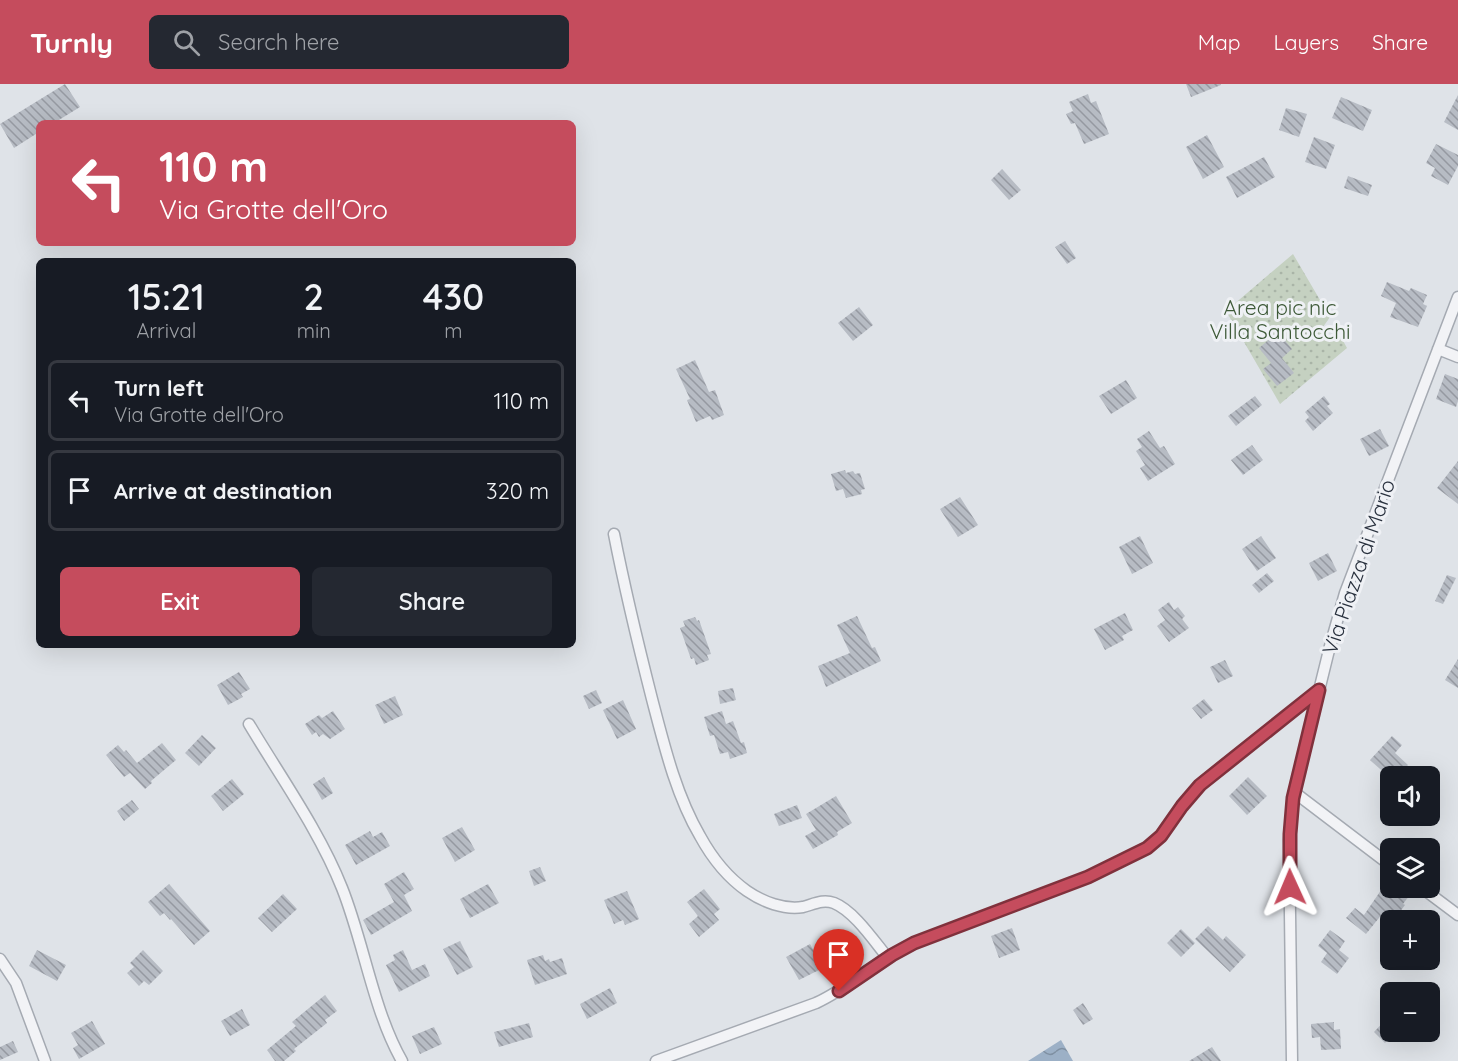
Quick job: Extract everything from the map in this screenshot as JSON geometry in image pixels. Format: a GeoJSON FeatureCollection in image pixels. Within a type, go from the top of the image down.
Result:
{"type":"FeatureCollection","features":[{"type":"Feature","properties":{"kind":"street","name":"Via Piazza di Mario"},"geometry":{"type":"LineString","coordinates":[[1292,1061],[1289,840],[1294,792],[1349,582],[1458,297]]}},
{"type":"Feature","properties":{"kind":"street"},"geometry":{"type":"LineString","coordinates":[[1438,349],[1458,357]]}},
{"type":"Feature","properties":{"kind":"street"},"geometry":{"type":"LineString","coordinates":[[615,534],[630,610],[662,735],[689,816],[705,846],[733,879],[750,893],[766,901],[787,907],[801,907],[827,901],[841,906],[849,912],[888,958]]}},
{"type":"Feature","properties":{"kind":"street"},"geometry":{"type":"LineString","coordinates":[[656,1061],[816,1003],[914,943],[1096,874],[1147,848],[1161,836],[1200,785],[1319,690]]}},
{"type":"Feature","properties":{"kind":"street"},"geometry":{"type":"LineString","coordinates":[[249,724],[317,838],[340,884],[388,1030],[402,1061]]}},
{"type":"Feature","properties":{"kind":"street"},"geometry":{"type":"LineString","coordinates":[[1294,792],[1380,857]]}},
{"type":"Feature","properties":{"kind":"street"},"geometry":{"type":"LineString","coordinates":[[1435,898],[1458,915]]}},
{"type":"Feature","properties":{"kind":"street"},"geometry":{"type":"LineString","coordinates":[[0,959],[16,983],[45,1061]]}},
{"type":"Feature","properties":{"kind":"green space","name":"Area pic nic Villa Santocchi"},"geometry":{"type":"Polygon","coordinates":[[[1293,254],[1330,317],[1323,327],[1330,337],[1341,337],[1347,348],[1280,404],[1226,311],[1293,254]]]}},
{"type":"Feature","properties":{"kind":"water"},"geometry":{"type":"Polygon","coordinates":[[[1061,1040],[1073,1061],[1028,1061],[1061,1040]]]}},
{"type":"Feature","properties":{"kind":"building"},"geometry":{"type":"Polygon","coordinates":[[[65,84],[80,107],[59,120],[36,120],[36,134],[14,148],[0,124],[65,84]]]}},
{"type":"Feature","properties":{"kind":"building"},"geometry":{"type":"Polygon","coordinates":[[[1186,84],[1221,84],[1221,85],[1191,97],[1186,84]]]}},
{"type":"Feature","properties":{"kind":"building"},"geometry":{"type":"Polygon","coordinates":[[[1088,94],[1091,103],[1096,101],[1109,134],[1084,144],[1075,123],[1071,124],[1066,114],[1073,111],[1069,102],[1088,94]]]}},
{"type":"Feature","properties":{"kind":"building"},"geometry":{"type":"Polygon","coordinates":[[[1458,95],[1458,130],[1444,122],[1458,95]]]}},
{"type":"Feature","properties":{"kind":"building"},"geometry":{"type":"Polygon","coordinates":[[[1341,97],[1372,110],[1363,131],[1332,118],[1341,97]]]}},
{"type":"Feature","properties":{"kind":"building"},"geometry":{"type":"Polygon","coordinates":[[[1286,108],[1307,114],[1299,137],[1279,130],[1286,108]]]}},
{"type":"Feature","properties":{"kind":"building"},"geometry":{"type":"Polygon","coordinates":[[[1207,135],[1224,167],[1203,179],[1186,147],[1207,135]]]}},
{"type":"Feature","properties":{"kind":"building"},"geometry":{"type":"Polygon","coordinates":[[[1314,137],[1335,145],[1326,169],[1305,162],[1314,137]]]}},
{"type":"Feature","properties":{"kind":"building"},"geometry":{"type":"Polygon","coordinates":[[[1436,144],[1458,155],[1458,166],[1448,185],[1431,176],[1435,168],[1426,163],[1436,144]]]}},
{"type":"Feature","properties":{"kind":"building"},"geometry":{"type":"Polygon","coordinates":[[[1264,157],[1275,177],[1237,198],[1226,177],[1264,157]]]}},
{"type":"Feature","properties":{"kind":"building"},"geometry":{"type":"Polygon","coordinates":[[[1002,169],[1021,190],[1009,200],[991,180],[1002,169]]]}},
{"type":"Feature","properties":{"kind":"building"},"geometry":{"type":"Polygon","coordinates":[[[1348,176],[1372,185],[1368,196],[1344,188],[1348,176]]]}},
{"type":"Feature","properties":{"kind":"building"},"geometry":{"type":"Polygon","coordinates":[[[1065,241],[1076,258],[1067,264],[1055,247],[1065,241]]]}},
{"type":"Feature","properties":{"kind":"building"},"geometry":{"type":"Polygon","coordinates":[[[1387,282],[1427,295],[1423,304],[1427,306],[1418,327],[1390,317],[1396,303],[1381,296],[1387,282]]]}},
{"type":"Feature","properties":{"kind":"building"},"geometry":{"type":"Polygon","coordinates":[[[859,307],[873,325],[853,341],[838,323],[859,307]]]}},
{"type":"Feature","properties":{"kind":"building"},"geometry":{"type":"Polygon","coordinates":[[[1278,332],[1292,349],[1282,358],[1294,373],[1277,386],[1263,369],[1271,363],[1259,348],[1278,332]]]}},
{"type":"Feature","properties":{"kind":"building"},"geometry":{"type":"Polygon","coordinates":[[[695,360],[709,392],[715,390],[724,415],[712,420],[710,416],[696,422],[687,400],[690,399],[676,369],[695,360]]]}},
{"type":"Feature","properties":{"kind":"building"},"geometry":{"type":"Polygon","coordinates":[[[1445,374],[1458,379],[1456,407],[1436,399],[1445,374]]]}},
{"type":"Feature","properties":{"kind":"building"},"geometry":{"type":"Polygon","coordinates":[[[1126,380],[1137,398],[1111,414],[1099,396],[1126,380]]]}},
{"type":"Feature","properties":{"kind":"building"},"geometry":{"type":"Polygon","coordinates":[[[1255,396],[1262,405],[1236,426],[1228,416],[1255,396]]]}},
{"type":"Feature","properties":{"kind":"building"},"geometry":{"type":"Polygon","coordinates":[[[1324,396],[1330,404],[1327,406],[1333,413],[1313,431],[1305,421],[1309,417],[1305,412],[1324,396]]]}},
{"type":"Feature","properties":{"kind":"building"},"geometry":{"type":"Polygon","coordinates":[[[1380,429],[1389,446],[1369,456],[1360,439],[1380,429]]]}},
{"type":"Feature","properties":{"kind":"building"},"geometry":{"type":"Polygon","coordinates":[[[1149,431],[1160,448],[1164,446],[1175,464],[1148,481],[1140,468],[1145,465],[1136,451],[1142,447],[1137,439],[1149,431]]]}},
{"type":"Feature","properties":{"kind":"building"},"geometry":{"type":"Polygon","coordinates":[[[1252,445],[1263,460],[1243,475],[1231,460],[1252,445]]]}},
{"type":"Feature","properties":{"kind":"building"},"geometry":{"type":"Polygon","coordinates":[[[1458,461],[1458,504],[1437,488],[1458,461]]]}},
{"type":"Feature","properties":{"kind":"building"},"geometry":{"type":"Polygon","coordinates":[[[845,470],[846,473],[853,471],[855,474],[860,473],[865,489],[861,490],[862,494],[846,498],[843,489],[836,491],[831,474],[845,470]]]}},
{"type":"Feature","properties":{"kind":"building"},"geometry":{"type":"Polygon","coordinates":[[[960,497],[978,525],[958,537],[940,509],[960,497]]]}},
{"type":"Feature","properties":{"kind":"building"},"geometry":{"type":"Polygon","coordinates":[[[1140,536],[1153,563],[1132,574],[1119,547],[1140,536]]]}},
{"type":"Feature","properties":{"kind":"building"},"geometry":{"type":"Polygon","coordinates":[[[1261,536],[1276,558],[1257,571],[1242,549],[1261,536]]]}},
{"type":"Feature","properties":{"kind":"building"},"geometry":{"type":"Polygon","coordinates":[[[1328,553],[1337,571],[1318,581],[1309,563],[1328,553]]]}},
{"type":"Feature","properties":{"kind":"building"},"geometry":{"type":"Polygon","coordinates":[[[1267,573],[1274,581],[1259,593],[1252,585],[1267,573]]]}},
{"type":"Feature","properties":{"kind":"building"},"geometry":{"type":"Polygon","coordinates":[[[1447,575],[1456,578],[1443,604],[1435,601],[1447,575]]]}},
{"type":"Feature","properties":{"kind":"building"},"geometry":{"type":"Polygon","coordinates":[[[1169,602],[1174,610],[1178,607],[1185,616],[1182,619],[1189,628],[1169,642],[1157,626],[1165,620],[1158,610],[1169,602]]]}},
{"type":"Feature","properties":{"kind":"building"},"geometry":{"type":"Polygon","coordinates":[[[1125,613],[1133,630],[1122,636],[1124,640],[1105,650],[1094,629],[1125,613]]]}},
{"type":"Feature","properties":{"kind":"building"},"geometry":{"type":"Polygon","coordinates":[[[857,616],[872,648],[875,647],[881,661],[826,687],[818,666],[850,653],[837,625],[857,616]]]}},
{"type":"Feature","properties":{"kind":"building"},"geometry":{"type":"Polygon","coordinates":[[[695,617],[697,621],[699,620],[711,654],[707,655],[709,660],[696,665],[694,658],[691,659],[680,628],[685,626],[683,621],[695,617]]]}},
{"type":"Feature","properties":{"kind":"building"},"geometry":{"type":"Polygon","coordinates":[[[1458,659],[1458,688],[1445,680],[1458,659]]]}},
{"type":"Feature","properties":{"kind":"building"},"geometry":{"type":"Polygon","coordinates":[[[1225,660],[1233,676],[1218,683],[1210,667],[1225,660]]]}},
{"type":"Feature","properties":{"kind":"building"},"geometry":{"type":"Polygon","coordinates":[[[239,672],[250,689],[241,694],[243,697],[228,705],[217,685],[239,672]]]}},
{"type":"Feature","properties":{"kind":"building"},"geometry":{"type":"Polygon","coordinates":[[[733,688],[736,700],[720,704],[718,691],[733,688]]]}},
{"type":"Feature","properties":{"kind":"building"},"geometry":{"type":"Polygon","coordinates":[[[596,690],[602,703],[589,709],[583,696],[596,690]]]}},
{"type":"Feature","properties":{"kind":"building"},"geometry":{"type":"Polygon","coordinates":[[[395,696],[403,715],[384,724],[375,705],[395,696]]]}},
{"type":"Feature","properties":{"kind":"building"},"geometry":{"type":"Polygon","coordinates":[[[1204,699],[1213,710],[1201,719],[1192,708],[1204,699]]]}},
{"type":"Feature","properties":{"kind":"building"},"geometry":{"type":"Polygon","coordinates":[[[623,700],[636,729],[617,739],[603,710],[623,700]]]}},
{"type":"Feature","properties":{"kind":"building"},"geometry":{"type":"Polygon","coordinates":[[[333,711],[345,729],[330,739],[323,734],[319,737],[316,732],[312,735],[305,724],[319,715],[322,718],[333,711]]]}},
{"type":"Feature","properties":{"kind":"building"},"geometry":{"type":"Polygon","coordinates":[[[722,711],[726,724],[733,721],[747,753],[730,759],[728,752],[720,754],[714,735],[710,736],[704,717],[722,711]]]}},
{"type":"Feature","properties":{"kind":"building"},"geometry":{"type":"Polygon","coordinates":[[[202,735],[216,748],[199,766],[185,753],[202,735]]]}},
{"type":"Feature","properties":{"kind":"building"},"geometry":{"type":"Polygon","coordinates":[[[1392,736],[1402,745],[1395,753],[1408,765],[1380,766],[1380,769],[1370,760],[1392,736]]]}},
{"type":"Feature","properties":{"kind":"building"},"geometry":{"type":"Polygon","coordinates":[[[162,743],[176,760],[145,789],[130,773],[124,777],[106,755],[118,745],[124,752],[126,750],[137,763],[162,743]]]}},
{"type":"Feature","properties":{"kind":"building"},"geometry":{"type":"Polygon","coordinates":[[[324,777],[333,793],[322,800],[313,784],[324,777]]]}},
{"type":"Feature","properties":{"kind":"building"},"geometry":{"type":"Polygon","coordinates":[[[1248,777],[1267,796],[1247,815],[1229,796],[1248,777]]]}},
{"type":"Feature","properties":{"kind":"building"},"geometry":{"type":"Polygon","coordinates":[[[232,779],[244,794],[223,811],[211,796],[232,779]]]}},
{"type":"Feature","properties":{"kind":"building"},"geometry":{"type":"Polygon","coordinates":[[[836,796],[852,823],[837,832],[838,835],[813,849],[805,836],[816,830],[806,814],[836,796]]]}},
{"type":"Feature","properties":{"kind":"building"},"geometry":{"type":"Polygon","coordinates":[[[132,800],[139,809],[124,821],[117,811],[132,800]]]}},
{"type":"Feature","properties":{"kind":"building"},"geometry":{"type":"Polygon","coordinates":[[[797,805],[802,818],[779,826],[774,814],[797,805]]]}},
{"type":"Feature","properties":{"kind":"building"},"geometry":{"type":"Polygon","coordinates":[[[462,827],[475,850],[455,862],[442,838],[462,827]]]}},
{"type":"Feature","properties":{"kind":"building"},"geometry":{"type":"Polygon","coordinates":[[[370,831],[373,837],[382,832],[390,846],[356,865],[345,845],[370,831]]]}},
{"type":"Feature","properties":{"kind":"building"},"geometry":{"type":"Polygon","coordinates":[[[540,867],[546,881],[534,886],[529,871],[540,867]]]}},
{"type":"Feature","properties":{"kind":"building"},"geometry":{"type":"Polygon","coordinates":[[[404,872],[414,889],[404,895],[412,911],[371,935],[363,920],[394,902],[384,884],[404,872]]]}},
{"type":"Feature","properties":{"kind":"building"},"geometry":{"type":"Polygon","coordinates":[[[169,884],[210,931],[194,945],[171,919],[164,913],[160,916],[148,902],[169,884]]]}},
{"type":"Feature","properties":{"kind":"building"},"geometry":{"type":"Polygon","coordinates":[[[488,884],[499,903],[470,918],[460,899],[488,884]]]}},
{"type":"Feature","properties":{"kind":"building"},"geometry":{"type":"Polygon","coordinates":[[[704,889],[720,909],[714,914],[719,920],[699,937],[689,924],[698,916],[687,902],[704,889]]]}},
{"type":"Feature","properties":{"kind":"building"},"geometry":{"type":"Polygon","coordinates":[[[627,891],[639,919],[625,925],[623,920],[614,924],[604,900],[627,891]]]}},
{"type":"Feature","properties":{"kind":"building"},"geometry":{"type":"Polygon","coordinates":[[[1380,892],[1380,898],[1408,898],[1401,910],[1380,910],[1380,917],[1366,934],[1346,918],[1355,908],[1364,915],[1380,892]]]}},
{"type":"Feature","properties":{"kind":"building"},"geometry":{"type":"Polygon","coordinates":[[[283,894],[297,909],[272,932],[258,918],[283,894]]]}},
{"type":"Feature","properties":{"kind":"building"},"geometry":{"type":"Polygon","coordinates":[[[1208,926],[1223,940],[1226,936],[1246,955],[1230,972],[1195,939],[1208,926]]]}},
{"type":"Feature","properties":{"kind":"building"},"geometry":{"type":"Polygon","coordinates":[[[1012,928],[1020,950],[999,958],[991,936],[1012,928]]]}},
{"type":"Feature","properties":{"kind":"building"},"geometry":{"type":"Polygon","coordinates":[[[1181,929],[1195,943],[1181,957],[1167,943],[1181,929]]]}},
{"type":"Feature","properties":{"kind":"building"},"geometry":{"type":"Polygon","coordinates":[[[1330,930],[1345,941],[1339,950],[1349,958],[1337,974],[1321,962],[1327,953],[1318,946],[1330,930]]]}},
{"type":"Feature","properties":{"kind":"building"},"geometry":{"type":"Polygon","coordinates":[[[460,941],[473,967],[457,975],[443,949],[460,941]]]}},
{"type":"Feature","properties":{"kind":"building"},"geometry":{"type":"Polygon","coordinates":[[[810,944],[823,968],[799,980],[786,957],[810,944]]]}},
{"type":"Feature","properties":{"kind":"building"},"geometry":{"type":"Polygon","coordinates":[[[37,950],[66,965],[57,981],[29,966],[37,950]]]}},
{"type":"Feature","properties":{"kind":"building"},"geometry":{"type":"Polygon","coordinates":[[[143,950],[163,971],[149,985],[144,981],[139,986],[127,973],[134,967],[130,963],[143,950]]]}},
{"type":"Feature","properties":{"kind":"building"},"geometry":{"type":"Polygon","coordinates":[[[403,950],[412,970],[425,964],[430,976],[399,992],[386,965],[395,960],[393,955],[403,950]]]}},
{"type":"Feature","properties":{"kind":"building"},"geometry":{"type":"Polygon","coordinates":[[[543,955],[545,961],[549,959],[550,962],[562,958],[567,974],[535,985],[527,960],[543,955]]]}},
{"type":"Feature","properties":{"kind":"building"},"geometry":{"type":"Polygon","coordinates":[[[610,988],[617,1003],[587,1019],[580,1004],[610,988]]]}},
{"type":"Feature","properties":{"kind":"building"},"geometry":{"type":"Polygon","coordinates":[[[325,995],[337,1011],[325,1020],[327,1023],[294,1049],[296,1051],[284,1061],[275,1061],[267,1050],[296,1026],[292,1022],[325,995]]]}},
{"type":"Feature","properties":{"kind":"building"},"geometry":{"type":"Polygon","coordinates":[[[1083,1003],[1093,1019],[1083,1025],[1073,1010],[1083,1003]]]}},
{"type":"Feature","properties":{"kind":"building"},"geometry":{"type":"Polygon","coordinates":[[[242,1009],[250,1025],[230,1036],[221,1021],[242,1009]]]}},
{"type":"Feature","properties":{"kind":"building"},"geometry":{"type":"Polygon","coordinates":[[[92,1021],[105,1044],[79,1059],[73,1048],[78,1045],[71,1033],[92,1021]]]}},
{"type":"Feature","properties":{"kind":"building"},"geometry":{"type":"Polygon","coordinates":[[[1334,1022],[1334,1030],[1340,1029],[1341,1049],[1321,1050],[1320,1037],[1312,1038],[1311,1024],[1334,1022]]]}},
{"type":"Feature","properties":{"kind":"building"},"geometry":{"type":"Polygon","coordinates":[[[529,1023],[533,1037],[499,1047],[494,1032],[529,1023]]]}},
{"type":"Feature","properties":{"kind":"building"},"geometry":{"type":"Polygon","coordinates":[[[1380,1026],[1380,1038],[1374,1032],[1380,1026]]]}},
{"type":"Feature","properties":{"kind":"building"},"geometry":{"type":"Polygon","coordinates":[[[434,1027],[442,1044],[420,1054],[412,1036],[434,1027]]]}},
{"type":"Feature","properties":{"kind":"building"},"geometry":{"type":"Polygon","coordinates":[[[13,1041],[18,1052],[0,1060],[0,1047],[13,1041]]]}},
{"type":"Feature","properties":{"kind":"building"},"geometry":{"type":"Polygon","coordinates":[[[1212,1047],[1221,1061],[1189,1061],[1212,1047]]]}},
{"type":"Feature","properties":{"kind":"route"},"geometry":{"type":"LineString","coordinates":[[839,991],[914,943],[1088,877],[1147,848],[1161,836],[1200,785],[1319,690],[1293,798],[1290,887]]}}]}
